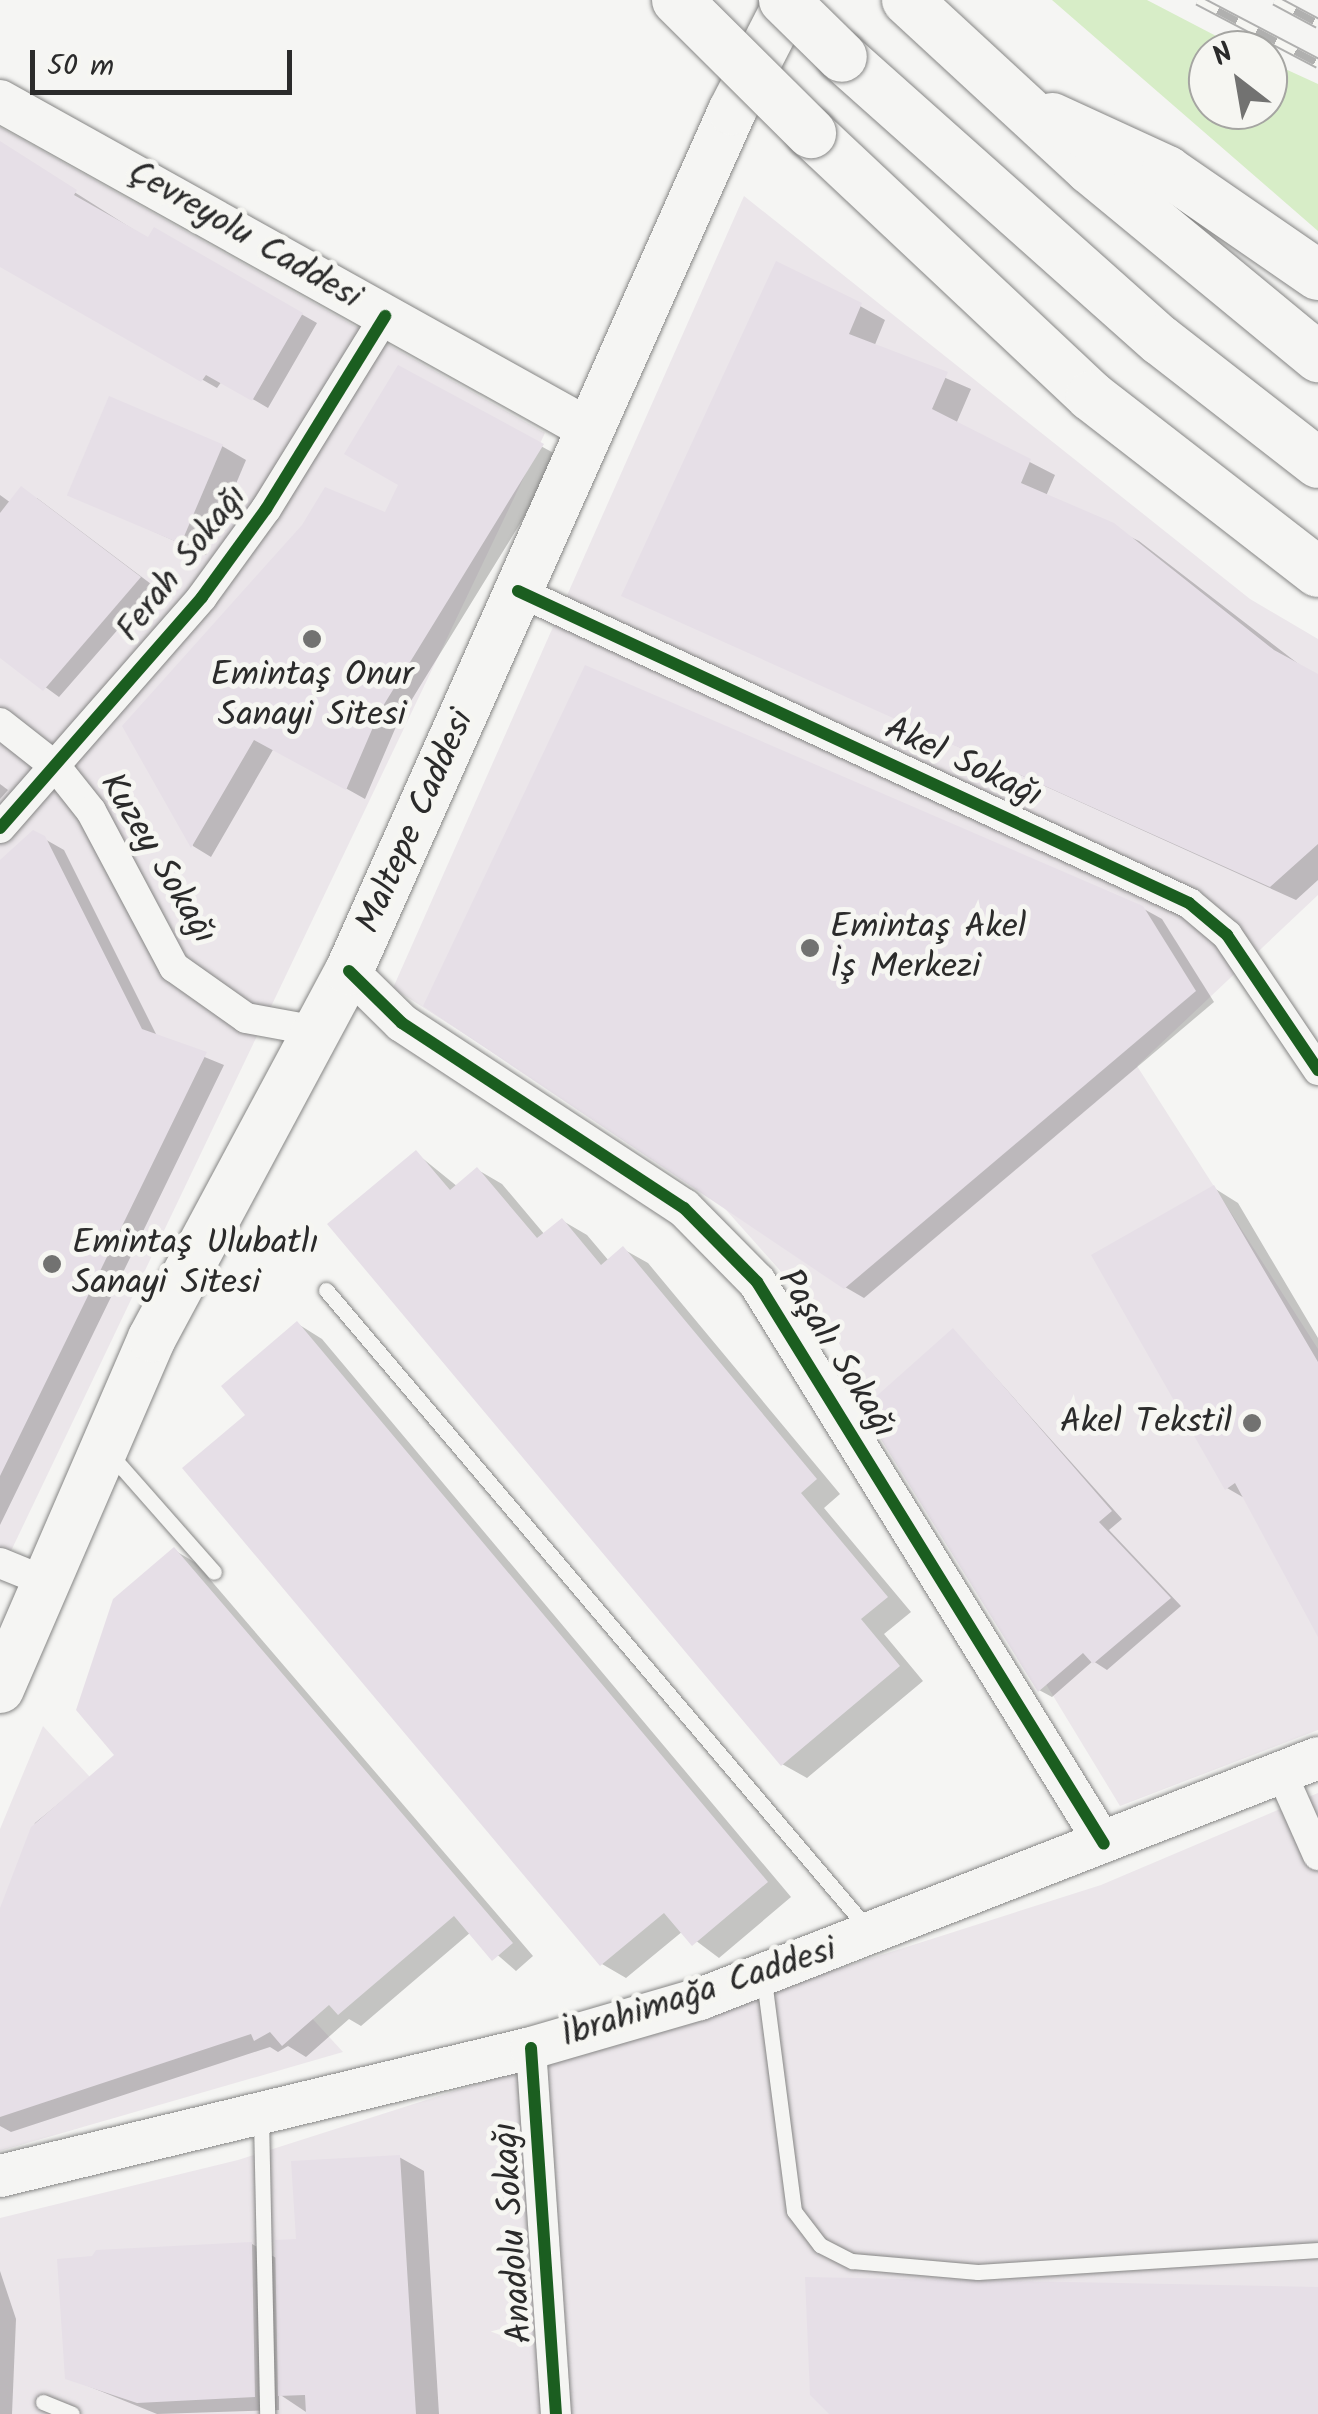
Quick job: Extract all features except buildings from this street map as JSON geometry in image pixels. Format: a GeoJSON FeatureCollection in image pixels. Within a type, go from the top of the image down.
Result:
{"type":"FeatureCollection","features":[{"type":"Feature","properties":{"kind":"highway"},"geometry":{"type":"LineString","coordinates":[[677,0],[1006,322],[1318,572]]}},
{"type":"Feature","properties":{"kind":"highway"},"geometry":{"type":"LineString","coordinates":[[787,0],[842,57],[1160,340],[1318,464]]}},
{"type":"Feature","properties":{"kind":"highway"},"geometry":{"type":"LineString","coordinates":[[907,0],[1016,104],[1318,356]]}},
{"type":"Feature","properties":{"kind":"highway"},"geometry":{"type":"LineString","coordinates":[[1016,104],[1168,171],[1318,275]]}},
{"type":"Feature","properties":{"kind":"main road","name":"Maltepe Caddesi"},"geometry":{"type":"LineString","coordinates":[[0,1690],[152,1338],[349,972],[732,111],[787,0]]}},
{"type":"Feature","properties":{"kind":"main road","name":"Çevreyolu Caddesi"},"geometry":{"type":"LineString","coordinates":[[0,101],[592,432]]}},
{"type":"Feature","properties":{"kind":"main road","name":"İbrahimağa Caddesi"},"geometry":{"type":"LineString","coordinates":[[0,2176],[531,2048],[764,1976],[874,1936],[1299,1765]]}},
{"type":"Feature","properties":{"kind":"street","name":"Ferah Sokağı"},"geometry":{"type":"LineString","coordinates":[[0,828],[202,597],[266,509],[384,316]]}},
{"type":"Feature","properties":{"kind":"street","name":"Akel Sokağı"},"geometry":{"type":"LineString","coordinates":[[518,591],[1189,902],[1227,935],[1309,1034],[1318,1070]]}},
{"type":"Feature","properties":{"kind":"street","name":"Kuzey Sokağı"},"geometry":{"type":"LineString","coordinates":[[0,723],[56,767],[91,810],[174,968],[246,1018],[317,1031]]}},
{"type":"Feature","properties":{"kind":"street","name":"Paşalı Sokağı"},"geometry":{"type":"LineString","coordinates":[[349,972],[402,1024],[684,1208],[757,1282],[1104,1844]]}},
{"type":"Feature","properties":{"kind":"street"},"geometry":{"type":"LineString","coordinates":[[0,1563],[44,1581]]}},
{"type":"Feature","properties":{"kind":"street"},"geometry":{"type":"LineString","coordinates":[[1299,1765],[1318,1855]]}},
{"type":"Feature","properties":{"kind":"street","name":"Anadolu Sokağı"},"geometry":{"type":"LineString","coordinates":[[531,2048],[556,2414]]}},
{"type":"Feature","properties":{"kind":"lane"},"geometry":{"type":"LineString","coordinates":[[326,1290],[874,1936]]}},
{"type":"Feature","properties":{"kind":"lane"},"geometry":{"type":"LineString","coordinates":[[104,1447],[214,1572]]}},
{"type":"Feature","properties":{"kind":"lane"},"geometry":{"type":"LineString","coordinates":[[764,1976],[794,2211],[820,2245],[852,2261],[978,2272],[1318,2250]]}},
{"type":"Feature","properties":{"kind":"lane"},"geometry":{"type":"LineString","coordinates":[[260,2114],[267,2414]]}},
{"type":"Feature","properties":{"kind":"lane"},"geometry":{"type":"LineString","coordinates":[[44,2402],[72,2414]]}},
{"type":"Feature","properties":{"kind":"shaded area"},"geometry":{"type":"Polygon","coordinates":[[[0,127],[545,433],[0,1574],[0,127]]]}},
{"type":"Feature","properties":{"kind":"shaded area"},"geometry":{"type":"Polygon","coordinates":[[[744,196],[1250,599],[1318,639],[1318,895],[1137,1066],[1318,1349],[1318,1730],[1120,1806],[826,1322],[711,1193],[393,988],[744,196]]]}},
{"type":"Feature","properties":{"kind":"shaded area"},"geometry":{"type":"Polygon","coordinates":[[[43,1726],[343,2052],[0,2151],[0,1829],[43,1726]]]}},
{"type":"Feature","properties":{"kind":"shaded area"},"geometry":{"type":"Polygon","coordinates":[[[1318,1793],[1318,2414],[0,2414],[0,2218],[238,2160],[1101,1885],[1318,1793]]]}},
{"type":"Feature","properties":{"kind":"green space"},"geometry":{"type":"Polygon","coordinates":[[[1052,0],[1147,0],[1205,30],[1188,30],[1188,118],[1052,0]]]}},
{"type":"Feature","properties":{"kind":"green space"},"geometry":{"type":"Polygon","coordinates":[[[1288,70],[1318,84],[1318,231],[1202,130],[1288,130],[1288,70]]]}},
{"type":"Feature","properties":{"kind":"railway"},"geometry":{"type":"LineString","coordinates":[[1198,0],[1318,63]]}},
{"type":"Feature","properties":{"kind":"railway"},"geometry":{"type":"LineString","coordinates":[[1275,0],[1318,23]]}},
{"type":"Feature","properties":{"kind":"cycle path"},"geometry":{"type":"LineString","coordinates":[[0,828],[202,597],[266,509],[385,316]]}},
{"type":"Feature","properties":{"kind":"cycle path"},"geometry":{"type":"LineString","coordinates":[[518,591],[1189,903],[1227,935],[1318,1070]]}},
{"type":"Feature","properties":{"kind":"cycle path"},"geometry":{"type":"LineString","coordinates":[[349,971],[402,1023],[684,1208],[757,1282],[1104,1844]]}},
{"type":"Feature","properties":{"kind":"cycle path"},"geometry":{"type":"LineString","coordinates":[[531,2048],[556,2414]]}},
{"type":"Feature","properties":{"kind":"place","name":"Emintaş Onur Sanayi Sitesi"},"geometry":{"type":"Point","coordinates":[312,639]}},
{"type":"Feature","properties":{"kind":"place","name":"Emintaş Akel İş Merkezi"},"geometry":{"type":"Point","coordinates":[810,948]}},
{"type":"Feature","properties":{"kind":"place","name":"Emintaş Ulubatlı Sanayi Sitesi"},"geometry":{"type":"Point","coordinates":[52,1264]}},
{"type":"Feature","properties":{"kind":"place","name":"Akel Tekstil"},"geometry":{"type":"Point","coordinates":[1252,1423]}}]}
